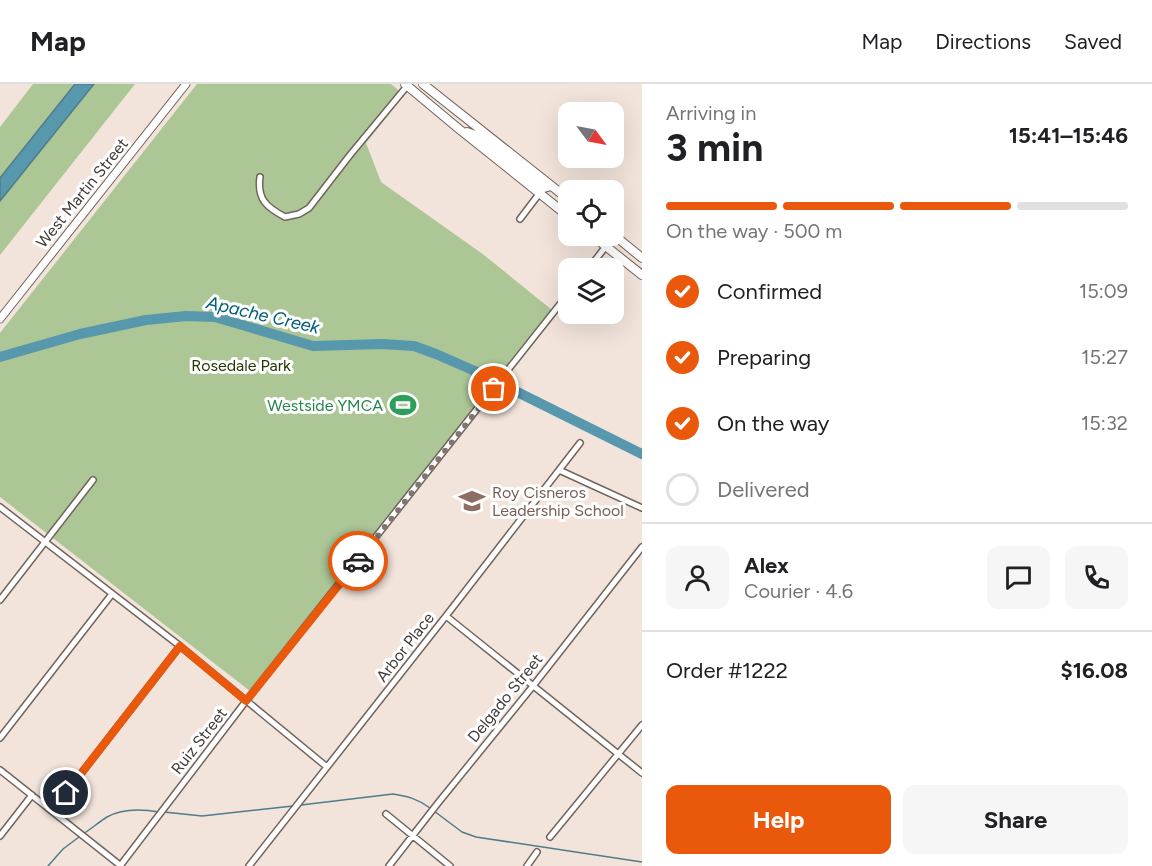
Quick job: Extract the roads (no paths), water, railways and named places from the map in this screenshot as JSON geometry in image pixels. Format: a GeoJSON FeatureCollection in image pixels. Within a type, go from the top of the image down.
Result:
{"type":"FeatureCollection","features":[{"type":"Feature","properties":{"kind":"main road"},"geometry":{"type":"LineString","coordinates":[[423,84],[558,191]]}},
{"type":"Feature","properties":{"kind":"main road"},"geometry":{"type":"LineString","coordinates":[[407,85],[558,208]]}},
{"type":"Feature","properties":{"kind":"main road"},"geometry":{"type":"LineString","coordinates":[[459,129],[478,136],[544,188],[551,186]]}},
{"type":"Feature","properties":{"kind":"main road"},"geometry":{"type":"LineString","coordinates":[[624,243],[641,256]]}},
{"type":"Feature","properties":{"kind":"main road"},"geometry":{"type":"LineString","coordinates":[[606,246],[642,275]]}},
{"type":"Feature","properties":{"kind":"street","name":"West Martin Street"},"geometry":{"type":"LineString","coordinates":[[0,319],[186,84]]}},
{"type":"Feature","properties":{"kind":"street"},"geometry":{"type":"LineString","coordinates":[[260,177],[258,189],[269,208],[285,217],[299,214],[309,208],[407,85]]}},
{"type":"Feature","properties":{"kind":"street"},"geometry":{"type":"LineString","coordinates":[[519,219],[539,194]]}},
{"type":"Feature","properties":{"kind":"street"},"geometry":{"type":"LineString","coordinates":[[597,258],[606,246]]}},
{"type":"Feature","properties":{"kind":"street","name":"Ruiz Street"},"geometry":{"type":"LineString","coordinates":[[120,866],[246,701],[558,307]]}},
{"type":"Feature","properties":{"kind":"street","name":"Arbor Place"},"geometry":{"type":"LineString","coordinates":[[249,866],[580,442]]}},
{"type":"Feature","properties":{"kind":"street"},"geometry":{"type":"LineString","coordinates":[[560,470],[642,508]]}},
{"type":"Feature","properties":{"kind":"street"},"geometry":{"type":"LineString","coordinates":[[0,600],[93,480]]}},
{"type":"Feature","properties":{"kind":"street"},"geometry":{"type":"LineString","coordinates":[[0,507],[180,646],[327,767]]}},
{"type":"Feature","properties":{"kind":"street","name":"Delgado Street"},"geometry":{"type":"LineString","coordinates":[[389,866],[642,547]]}},
{"type":"Feature","properties":{"kind":"street"},"geometry":{"type":"LineString","coordinates":[[0,738],[112,594]]}},
{"type":"Feature","properties":{"kind":"street"},"geometry":{"type":"LineString","coordinates":[[446,616],[642,774]]}},
{"type":"Feature","properties":{"kind":"street"},"geometry":{"type":"LineString","coordinates":[[52,811],[180,646]]}},
{"type":"Feature","properties":{"kind":"street"},"geometry":{"type":"LineString","coordinates":[[550,837],[642,725]]}},
{"type":"Feature","properties":{"kind":"street"},"geometry":{"type":"LineString","coordinates":[[0,770],[120,866]]}},
{"type":"Feature","properties":{"kind":"street"},"geometry":{"type":"LineString","coordinates":[[0,836],[32,795]]}},
{"type":"Feature","properties":{"kind":"street"},"geometry":{"type":"LineString","coordinates":[[386,814],[450,866]]}},
{"type":"Feature","properties":{"kind":"street"},"geometry":{"type":"LineString","coordinates":[[526,866],[537,852]]}},
{"type":"Feature","properties":{"kind":"water"},"geometry":{"type":"Polygon","coordinates":[[[75,84],[94,84],[0,201],[0,178],[75,84]]]}},
{"type":"Feature","properties":{"kind":"waterway","name":"Apache Creek"},"geometry":{"type":"LineString","coordinates":[[0,357],[80,334],[146,320],[186,316],[215,317],[313,346],[382,344],[414,346],[477,372],[642,454]]}},
{"type":"Feature","properties":{"kind":"waterway"},"geometry":{"type":"LineString","coordinates":[[301,805],[393,794],[412,798],[430,808]]}},
{"type":"Feature","properties":{"kind":"waterway"},"geometry":{"type":"LineString","coordinates":[[164,812],[202,816],[293,806]]}},
{"type":"Feature","properties":{"kind":"waterway"},"geometry":{"type":"LineString","coordinates":[[83,834],[107,817],[119,812],[139,810],[159,812]]}},
{"type":"Feature","properties":{"kind":"waterway"},"geometry":{"type":"LineString","coordinates":[[434,811],[462,832],[476,837],[642,862]]}},
{"type":"Feature","properties":{"kind":"waterway"},"geometry":{"type":"LineString","coordinates":[[48,866],[63,849],[79,837]]}},
{"type":"Feature","properties":{"kind":"place","name":"Westside YMCA"},"geometry":{"type":"Point","coordinates":[403,405]}},
{"type":"Feature","properties":{"kind":"place","name":"Roy Cisneros Leadership School"},"geometry":{"type":"Point","coordinates":[472,501]}},
{"type":"Feature","properties":{"kind":"park label","name":"Rosedale Park"},"geometry":{"type":"Point","coordinates":[241,365]}}]}
